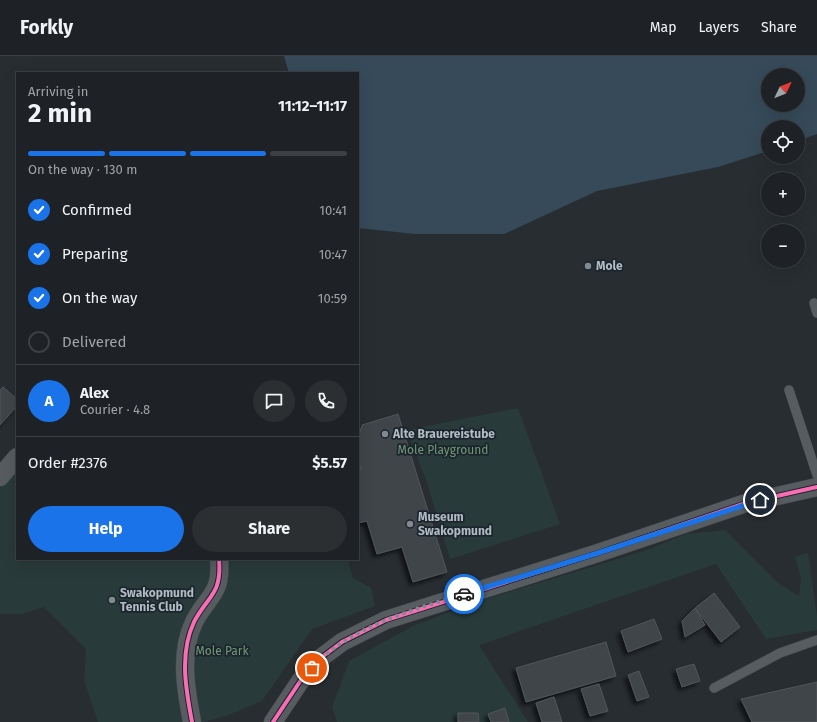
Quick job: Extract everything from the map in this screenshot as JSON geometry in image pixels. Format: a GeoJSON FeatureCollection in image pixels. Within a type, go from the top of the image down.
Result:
{"type":"FeatureCollection","features":[{"type":"Feature","properties":{"kind":"street"},"geometry":{"type":"LineString","coordinates":[[0,476],[16,458]]}},
{"type":"Feature","properties":{"kind":"street"},"geometry":{"type":"LineString","coordinates":[[273,722],[301,680],[322,657],[342,642],[386,620],[436,602],[598,553],[746,503],[817,487]]}},
{"type":"Feature","properties":{"kind":"street"},"geometry":{"type":"LineString","coordinates":[[192,722],[185,686],[187,650],[194,622],[219,583],[219,560]]}},
{"type":"Feature","properties":{"kind":"lane"},"geometry":{"type":"LineString","coordinates":[[814,303],[817,314]]}},
{"type":"Feature","properties":{"kind":"lane"},"geometry":{"type":"LineString","coordinates":[[789,390],[817,475]]}},
{"type":"Feature","properties":{"kind":"lane"},"geometry":{"type":"LineString","coordinates":[[714,688],[780,653],[817,640]]}},
{"type":"Feature","properties":{"kind":"green space","name":"Mole Playground"},"geometry":{"type":"Polygon","coordinates":[[[518,408],[560,524],[450,559],[427,483],[407,430],[518,408]]]}},
{"type":"Feature","properties":{"kind":"green space","name":"Mole Park"},"geometry":{"type":"Polygon","coordinates":[[[16,470],[16,560],[348,560],[353,578],[371,588],[375,606],[312,629],[262,701],[226,716],[204,722],[98,722],[84,680],[86,649],[44,607],[22,614],[0,614],[0,488],[16,470]]]}},
{"type":"Feature","properties":{"kind":"green space"},"geometry":{"type":"Polygon","coordinates":[[[725,530],[779,584],[799,596],[801,579],[795,557],[808,553],[817,616],[817,630],[766,639],[716,564],[479,645],[528,722],[337,722],[332,707],[349,661],[413,626],[473,603],[647,550],[686,534],[725,530]]]}},
{"type":"Feature","properties":{"kind":"water"},"geometry":{"type":"Polygon","coordinates":[[[284,56],[817,56],[817,134],[805,138],[805,120],[761,120],[761,153],[718,167],[597,191],[504,234],[415,234],[359,228],[359,72],[289,72],[284,56]]]}},
{"type":"Feature","properties":{"kind":"building"},"geometry":{"type":"Polygon","coordinates":[[[3,387],[16,398],[16,407],[0,425],[0,390],[3,387]]]}},
{"type":"Feature","properties":{"kind":"building"},"geometry":{"type":"Polygon","coordinates":[[[398,414],[447,572],[413,582],[402,547],[377,554],[367,521],[359,523],[359,471],[361,470],[359,463],[359,436],[362,425],[398,414]]]}},
{"type":"Feature","properties":{"kind":"building"},"geometry":{"type":"Polygon","coordinates":[[[714,593],[740,627],[721,642],[695,608],[714,593]]]}},
{"type":"Feature","properties":{"kind":"building"},"geometry":{"type":"Polygon","coordinates":[[[695,608],[705,625],[685,637],[682,621],[695,608]]]}},
{"type":"Feature","properties":{"kind":"building"},"geometry":{"type":"Polygon","coordinates":[[[654,619],[662,639],[628,652],[621,631],[654,619]]]}},
{"type":"Feature","properties":{"kind":"building"},"geometry":{"type":"Polygon","coordinates":[[[606,642],[616,676],[526,702],[516,668],[606,642]]]}},
{"type":"Feature","properties":{"kind":"building"},"geometry":{"type":"Polygon","coordinates":[[[694,664],[700,681],[682,687],[676,669],[694,664]]]}},
{"type":"Feature","properties":{"kind":"building"},"geometry":{"type":"Polygon","coordinates":[[[639,671],[649,697],[637,701],[628,675],[639,671]]]}},
{"type":"Feature","properties":{"kind":"building"},"geometry":{"type":"Polygon","coordinates":[[[817,682],[817,722],[752,722],[741,699],[817,682]]]}},
{"type":"Feature","properties":{"kind":"building"},"geometry":{"type":"Polygon","coordinates":[[[599,684],[608,711],[590,716],[581,689],[599,684]]]}},
{"type":"Feature","properties":{"kind":"building"},"geometry":{"type":"Polygon","coordinates":[[[554,697],[562,722],[542,722],[536,703],[554,697]]]}},
{"type":"Feature","properties":{"kind":"building"},"geometry":{"type":"Polygon","coordinates":[[[505,708],[509,722],[491,722],[488,714],[505,708]]]}},
{"type":"Feature","properties":{"kind":"building"},"geometry":{"type":"Polygon","coordinates":[[[458,713],[478,713],[479,722],[458,722],[458,713]]]}},
{"type":"Feature","properties":{"kind":"cycle path"},"geometry":{"type":"LineString","coordinates":[[273,722],[301,680],[322,657],[342,642],[386,620],[598,553],[746,503],[817,487]]}},
{"type":"Feature","properties":{"kind":"cycle path"},"geometry":{"type":"LineString","coordinates":[[192,722],[185,672],[185,659],[189,634],[199,613],[216,588],[219,560]]}},
{"type":"Feature","properties":{"kind":"way so far"},"geometry":{"type":"LineString","coordinates":[[312,668],[322,657],[342,642],[386,620],[436,602],[464,594]]}},
{"type":"Feature","properties":{"kind":"place","name":"Mole"},"geometry":{"type":"Point","coordinates":[588,266]}},
{"type":"Feature","properties":{"kind":"place","name":"Alte Brauereistube"},"geometry":{"type":"Point","coordinates":[385,434]}},
{"type":"Feature","properties":{"kind":"place","name":"Museum Swakopmund"},"geometry":{"type":"Point","coordinates":[410,524]}},
{"type":"Feature","properties":{"kind":"place","name":"Swakopmund Tennis Club"},"geometry":{"type":"Point","coordinates":[112,600]}},
{"type":"Feature","properties":{"kind":"route"},"geometry":{"type":"LineString","coordinates":[[464,594],[598,553],[746,503],[760,500]]}}]}
